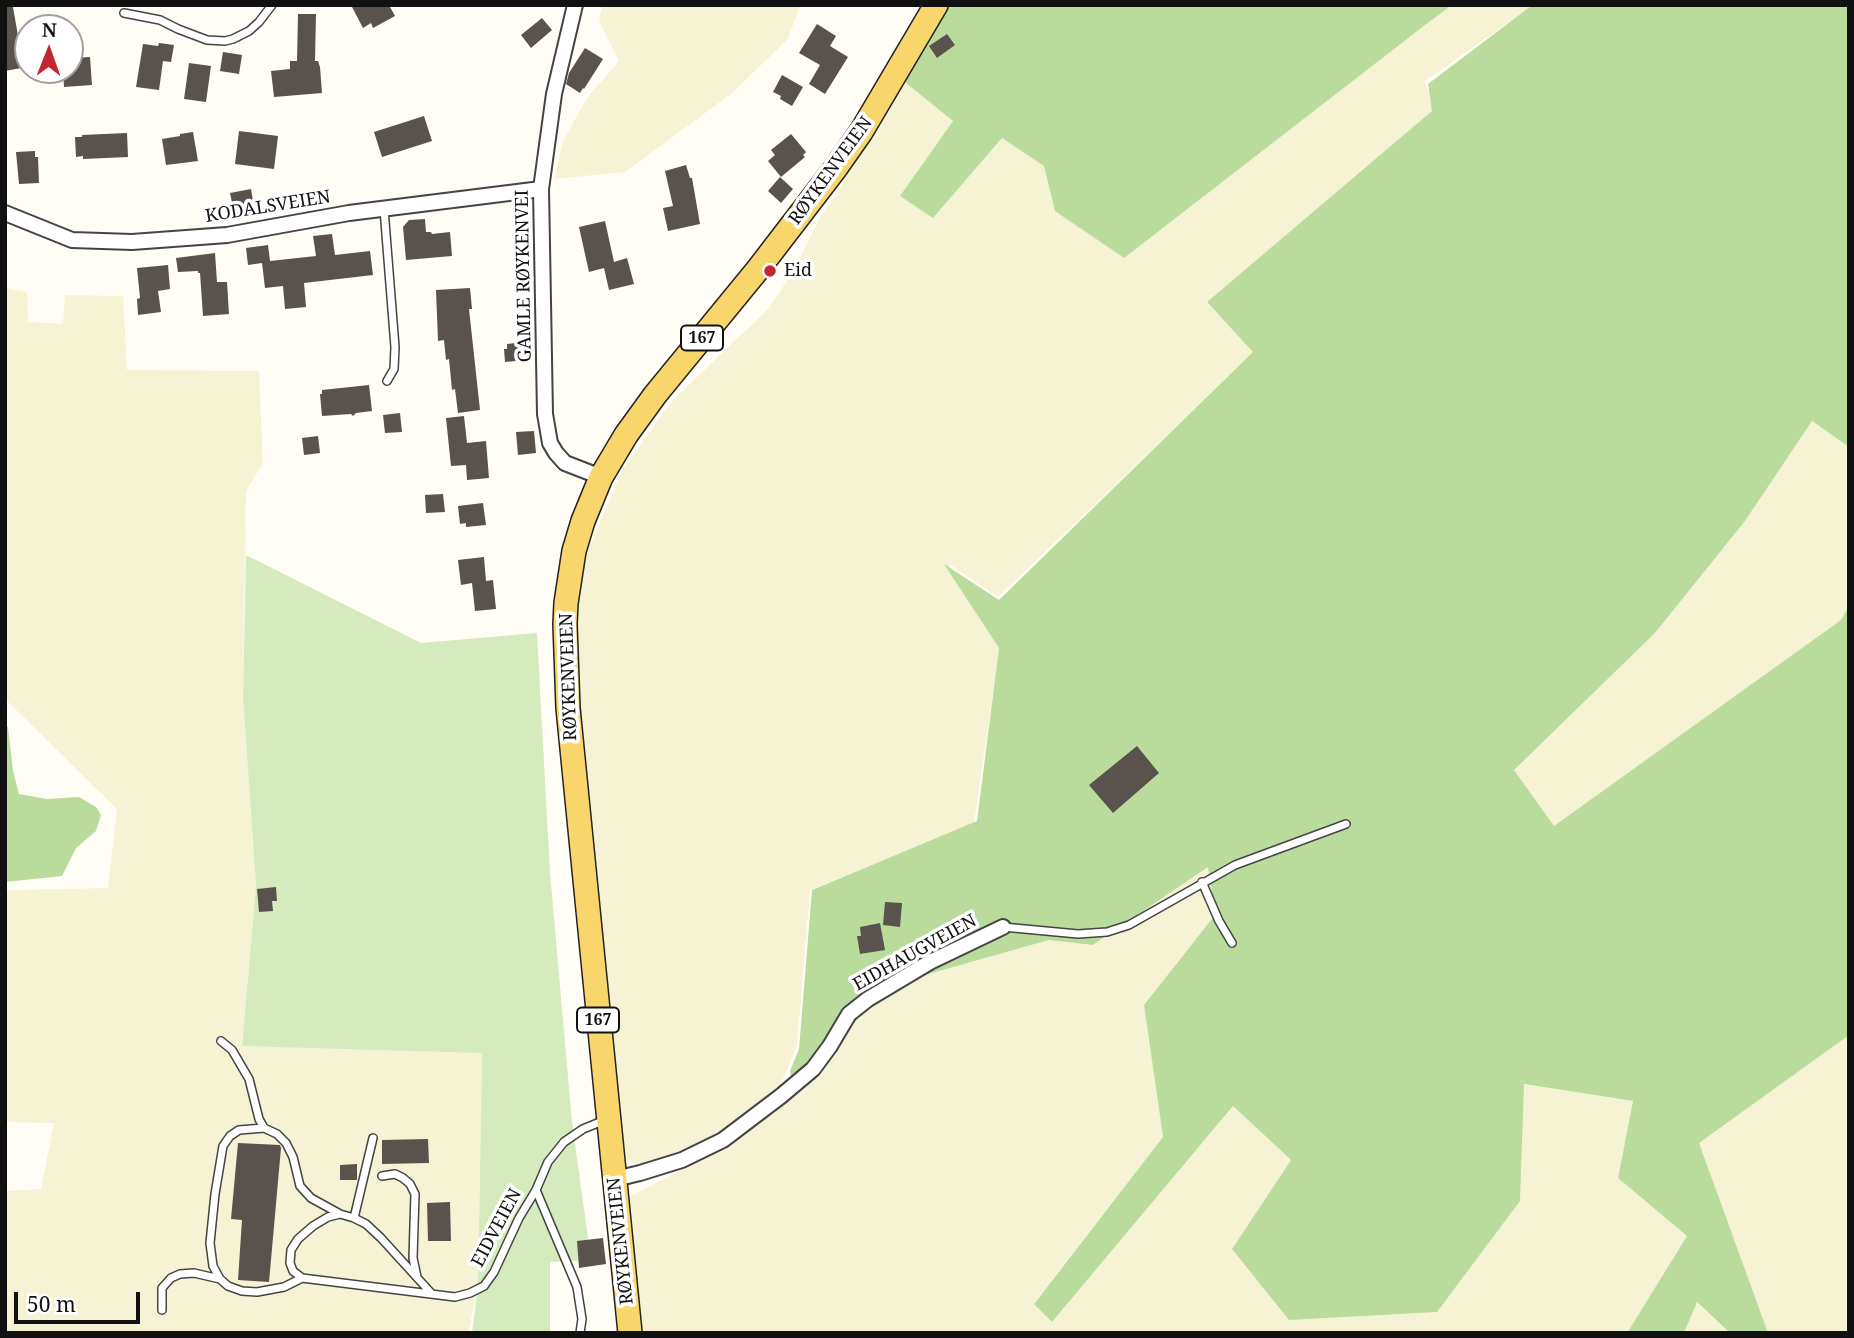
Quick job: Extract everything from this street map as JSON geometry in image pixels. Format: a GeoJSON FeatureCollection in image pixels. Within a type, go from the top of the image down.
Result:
{"type":"FeatureCollection","features":[{"type":"Feature","properties":{"kind":"main road","name":"RØYKENVEIEN"},"geometry":{"type":"LineString","coordinates":[[630,1333],[568,708],[565,624],[574,551],[583,521],[607,466],[641,415],[835,169],[861,132],[936,5]]}},
{"type":"Feature","properties":{"kind":"street","name":"GAMLE RØYKENVEI"},"geometry":{"type":"LineString","coordinates":[[575,5],[554,94],[541,189],[545,402],[550,443],[565,463],[601,477]]}},
{"type":"Feature","properties":{"kind":"street","name":"KODALSVEIEN"},"geometry":{"type":"LineString","coordinates":[[5,213],[72,240],[132,242],[227,235],[384,208],[541,189]]}},
{"type":"Feature","properties":{"kind":"street","name":"EIDHAUGVEIEN"},"geometry":{"type":"LineString","coordinates":[[615,1179],[682,1160],[723,1140],[813,1069],[849,1014],[868,999],[930,962],[1003,927]]}},
{"type":"Feature","properties":{"kind":"lane"},"geometry":{"type":"LineString","coordinates":[[124,13],[160,20],[207,40],[225,41],[249,30],[272,5]]}},
{"type":"Feature","properties":{"kind":"lane"},"geometry":{"type":"LineString","coordinates":[[384,208],[396,347],[394,369],[387,381]]}},
{"type":"Feature","properties":{"kind":"lane"},"geometry":{"type":"LineString","coordinates":[[1003,927],[1079,934],[1107,932],[1129,925],[1235,864],[1346,824]]}},
{"type":"Feature","properties":{"kind":"lane"},"geometry":{"type":"LineString","coordinates":[[1202,882],[1232,943]]}},
{"type":"Feature","properties":{"kind":"lane"},"geometry":{"type":"LineString","coordinates":[[221,1041],[232,1050],[248,1079],[264,1128],[286,1143],[293,1157],[300,1186],[311,1198],[366,1224],[432,1294]]}},
{"type":"Feature","properties":{"kind":"lane","name":"EIDVEIEN"},"geometry":{"type":"LineString","coordinates":[[302,1278],[456,1297],[484,1286],[494,1272],[548,1162],[564,1142],[583,1129],[608,1118]]}},
{"type":"Feature","properties":{"kind":"lane"},"geometry":{"type":"LineString","coordinates":[[264,1128],[239,1130],[230,1136],[223,1146],[210,1243],[213,1266],[220,1279],[228,1286],[242,1291],[257,1292],[284,1287],[302,1278],[293,1271],[290,1263],[292,1250],[298,1239],[328,1217],[340,1214]]}},
{"type":"Feature","properties":{"kind":"lane"},"geometry":{"type":"LineString","coordinates":[[354,1218],[373,1138]]}},
{"type":"Feature","properties":{"kind":"lane"},"geometry":{"type":"LineString","coordinates":[[382,1175],[395,1174],[403,1178],[410,1184],[415,1195],[413,1258],[417,1278]]}},
{"type":"Feature","properties":{"kind":"lane"},"geometry":{"type":"LineString","coordinates":[[536,1190],[578,1287],[582,1320],[580,1333]]}},
{"type":"Feature","properties":{"kind":"lane"},"geometry":{"type":"LineString","coordinates":[[162,1310],[162,1288],[171,1278],[194,1273],[220,1279]]}},
{"type":"Feature","properties":{"kind":"shaded area"},"geometry":{"type":"Polygon","coordinates":[[[602,5],[801,5],[787,40],[731,94],[625,172],[555,179],[562,143],[587,98],[619,61],[599,21],[602,5]]]}},
{"type":"Feature","properties":{"kind":"shaded area"},"geometry":{"type":"Polygon","coordinates":[[[1452,5],[1537,5],[1425,81],[1434,113],[1206,302],[1254,352],[998,597],[949,564],[1000,645],[974,823],[810,890],[797,1046],[777,1093],[720,1133],[672,1156],[640,1166],[623,1159],[572,658],[582,563],[624,467],[672,401],[768,309],[791,275],[820,218],[901,79],[953,121],[901,195],[933,218],[1002,138],[1044,166],[1055,211],[1425,25],[1452,5]]]}},
{"type":"Feature","properties":{"kind":"shaded area"},"geometry":{"type":"Polygon","coordinates":[[[5,288],[27,292],[28,322],[63,324],[65,295],[123,296],[127,370],[259,371],[263,463],[246,491],[243,697],[256,886],[242,1046],[482,1052],[478,1286],[468,1333],[5,1333],[5,1191],[41,1189],[54,1123],[5,1122],[5,890],[108,888],[117,809],[5,699],[5,288]]]}},
{"type":"Feature","properties":{"kind":"shaded area"},"geometry":{"type":"Polygon","coordinates":[[[1812,421],[1849,447],[1849,606],[1841,620],[1554,827],[1513,770],[1655,633],[1745,521],[1812,421]]]}},
{"type":"Feature","properties":{"kind":"shaded area"},"geometry":{"type":"Polygon","coordinates":[[[1208,866],[1215,915],[1144,1005],[1163,1137],[1034,1303],[1052,1322],[1233,1106],[1291,1160],[1232,1249],[1520,1201],[1523,1084],[1633,1101],[1618,1178],[1687,1236],[1627,1333],[640,1333],[627,1198],[727,1147],[808,1085],[830,1046],[886,986],[1049,940],[1094,945],[1208,866]]]}},
{"type":"Feature","properties":{"kind":"shaded area"},"geometry":{"type":"Polygon","coordinates":[[[1849,1033],[1849,1333],[1767,1333],[1696,1141],[1849,1033]]]}},
{"type":"Feature","properties":{"kind":"shaded area"},"geometry":{"type":"Polygon","coordinates":[[[1696,1302],[1730,1333],[1684,1333],[1696,1302]]]}},
{"type":"Feature","properties":{"kind":"green space"},"geometry":{"type":"Polygon","coordinates":[[[950,5],[1452,5],[1124,258],[1055,211],[1044,166],[1002,138],[933,218],[900,196],[953,121],[901,79],[950,5]]]}},
{"type":"Feature","properties":{"kind":"green space"},"geometry":{"type":"Polygon","coordinates":[[[1849,5],[1849,447],[1812,421],[1745,521],[1655,633],[1514,770],[1554,826],[1841,620],[1849,606],[1849,1035],[1699,1143],[1768,1333],[1730,1333],[1697,1302],[1684,1333],[1627,1333],[1687,1236],[1618,1178],[1633,1101],[1524,1084],[1520,1201],[1437,1312],[1289,1320],[1232,1249],[1291,1160],[1233,1106],[1052,1322],[1034,1304],[1163,1137],[1144,1005],[1215,915],[1208,867],[1093,945],[1049,940],[886,986],[837,1043],[792,1079],[790,1071],[799,1049],[812,890],[977,821],[999,648],[944,564],[999,600],[1253,352],[1207,302],[1432,111],[1428,84],[1531,6],[1849,5]]]}},
{"type":"Feature","properties":{"kind":"green space"},"geometry":{"type":"Polygon","coordinates":[[[246,555],[421,643],[537,633],[550,873],[572,1122],[591,1260],[550,1262],[550,1333],[472,1333],[478,1286],[482,1053],[242,1046],[256,886],[243,697],[246,555]]]}},
{"type":"Feature","properties":{"kind":"green space"},"geometry":{"type":"Polygon","coordinates":[[[5,725],[8,727],[13,771],[19,794],[47,799],[79,797],[96,807],[101,815],[96,831],[76,848],[62,876],[5,882],[5,725]]]}},
{"type":"Feature","properties":{"kind":"building"},"geometry":{"type":"Polygon","coordinates":[[[351,5],[389,5],[395,16],[373,28],[371,23],[363,28],[351,5]]]}},
{"type":"Feature","properties":{"kind":"building"},"geometry":{"type":"Polygon","coordinates":[[[5,7],[13,7],[14,69],[5,71],[5,7]]]}},
{"type":"Feature","properties":{"kind":"building"},"geometry":{"type":"Polygon","coordinates":[[[298,14],[316,14],[315,61],[318,61],[320,67],[322,93],[274,97],[271,71],[290,69],[290,61],[297,61],[298,14]]]}},
{"type":"Feature","properties":{"kind":"building"},"geometry":{"type":"Polygon","coordinates":[[[542,18],[552,30],[531,48],[521,35],[542,18]]]}},
{"type":"Feature","properties":{"kind":"building"},"geometry":{"type":"Polygon","coordinates":[[[817,24],[836,36],[830,46],[848,57],[825,94],[809,84],[820,65],[799,53],[817,24]]]}},
{"type":"Feature","properties":{"kind":"building"},"geometry":{"type":"Polygon","coordinates":[[[947,34],[955,45],[937,58],[929,46],[947,34]]]}},
{"type":"Feature","properties":{"kind":"building"},"geometry":{"type":"Polygon","coordinates":[[[159,43],[174,45],[171,62],[163,61],[159,90],[136,87],[143,44],[158,46],[159,43]]]}},
{"type":"Feature","properties":{"kind":"building"},"geometry":{"type":"Polygon","coordinates":[[[585,48],[603,59],[580,93],[566,84],[569,73],[585,48]]]}},
{"type":"Feature","properties":{"kind":"building"},"geometry":{"type":"Polygon","coordinates":[[[223,52],[242,55],[239,74],[220,71],[223,52]]]}},
{"type":"Feature","properties":{"kind":"building"},"geometry":{"type":"Polygon","coordinates":[[[84,57],[90,57],[92,85],[64,87],[64,84],[84,84],[84,57]]]}},
{"type":"Feature","properties":{"kind":"building"},"geometry":{"type":"Polygon","coordinates":[[[189,63],[211,66],[206,102],[184,99],[189,63]]]}},
{"type":"Feature","properties":{"kind":"building"},"geometry":{"type":"Polygon","coordinates":[[[782,75],[803,87],[792,106],[773,92],[782,75]]]}},
{"type":"Feature","properties":{"kind":"building"},"geometry":{"type":"Polygon","coordinates":[[[424,116],[432,141],[382,157],[374,132],[424,116]]]}},
{"type":"Feature","properties":{"kind":"building"},"geometry":{"type":"Polygon","coordinates":[[[239,131],[278,136],[274,169],[235,164],[239,131]]]}},
{"type":"Feature","properties":{"kind":"building"},"geometry":{"type":"Polygon","coordinates":[[[193,132],[198,161],[166,165],[162,139],[193,132]]]}},
{"type":"Feature","properties":{"kind":"building"},"geometry":{"type":"Polygon","coordinates":[[[127,133],[128,157],[76,157],[75,137],[127,133]]]}},
{"type":"Feature","properties":{"kind":"building"},"geometry":{"type":"Polygon","coordinates":[[[791,134],[806,152],[803,155],[805,157],[781,177],[768,161],[775,155],[771,150],[791,134]]]}},
{"type":"Feature","properties":{"kind":"building"},"geometry":{"type":"Polygon","coordinates":[[[35,151],[35,157],[38,157],[39,183],[19,184],[16,152],[35,151]]]}},
{"type":"Feature","properties":{"kind":"building"},"geometry":{"type":"Polygon","coordinates":[[[686,165],[692,178],[700,224],[668,231],[663,208],[673,206],[665,171],[686,165]]]}},
{"type":"Feature","properties":{"kind":"building"},"geometry":{"type":"Polygon","coordinates":[[[780,177],[793,189],[781,203],[768,191],[780,177]]]}},
{"type":"Feature","properties":{"kind":"building"},"geometry":{"type":"Polygon","coordinates":[[[251,189],[254,207],[234,212],[230,193],[251,189]]]}},
{"type":"Feature","properties":{"kind":"building"},"geometry":{"type":"Polygon","coordinates":[[[425,219],[426,232],[450,232],[452,256],[406,260],[403,227],[409,220],[425,219]]]}},
{"type":"Feature","properties":{"kind":"building"},"geometry":{"type":"Polygon","coordinates":[[[605,221],[614,262],[627,258],[634,284],[609,290],[604,268],[589,272],[579,227],[605,221]]]}},
{"type":"Feature","properties":{"kind":"building"},"geometry":{"type":"Polygon","coordinates":[[[332,234],[335,255],[370,251],[373,275],[304,283],[306,307],[285,309],[283,286],[265,288],[262,263],[248,265],[246,248],[268,245],[270,261],[316,256],[313,236],[332,234]]]}},
{"type":"Feature","properties":{"kind":"building"},"geometry":{"type":"Polygon","coordinates":[[[215,253],[217,282],[227,282],[229,314],[203,316],[200,273],[178,272],[176,258],[215,253]]]}},
{"type":"Feature","properties":{"kind":"building"},"geometry":{"type":"Polygon","coordinates":[[[168,265],[170,289],[158,291],[161,312],[138,315],[137,299],[140,298],[137,268],[168,265]]]}},
{"type":"Feature","properties":{"kind":"building"},"geometry":{"type":"Polygon","coordinates":[[[470,288],[472,309],[469,309],[480,410],[458,413],[444,340],[438,341],[436,290],[470,288]]]}},
{"type":"Feature","properties":{"kind":"building"},"geometry":{"type":"Polygon","coordinates":[[[525,342],[527,360],[505,362],[504,349],[507,349],[507,344],[525,342]]]}},
{"type":"Feature","properties":{"kind":"building"},"geometry":{"type":"Polygon","coordinates":[[[369,385],[372,411],[356,413],[353,416],[322,416],[322,390],[369,385]]]}},
{"type":"Feature","properties":{"kind":"building"},"geometry":{"type":"Polygon","coordinates":[[[400,413],[402,432],[385,433],[383,415],[400,413]]]}},
{"type":"Feature","properties":{"kind":"building"},"geometry":{"type":"Polygon","coordinates":[[[464,416],[467,443],[486,441],[489,478],[467,480],[466,465],[451,466],[446,418],[464,416]]]}},
{"type":"Feature","properties":{"kind":"building"},"geometry":{"type":"Polygon","coordinates":[[[534,431],[536,453],[518,455],[516,432],[534,431]]]}},
{"type":"Feature","properties":{"kind":"building"},"geometry":{"type":"Polygon","coordinates":[[[318,436],[320,453],[304,455],[302,438],[318,436]]]}},
{"type":"Feature","properties":{"kind":"building"},"geometry":{"type":"Polygon","coordinates":[[[443,494],[445,512],[426,513],[425,495],[443,494]]]}},
{"type":"Feature","properties":{"kind":"building"},"geometry":{"type":"Polygon","coordinates":[[[483,503],[486,525],[466,527],[466,523],[460,524],[458,506],[483,503]]]}},
{"type":"Feature","properties":{"kind":"building"},"geometry":{"type":"Polygon","coordinates":[[[484,557],[486,581],[493,580],[496,609],[475,611],[472,583],[461,585],[458,560],[484,557]]]}},
{"type":"Feature","properties":{"kind":"building"},"geometry":{"type":"Polygon","coordinates":[[[1137,746],[1159,773],[1113,813],[1089,785],[1137,746]]]}},
{"type":"Feature","properties":{"kind":"building"},"geometry":{"type":"Polygon","coordinates":[[[276,887],[277,901],[272,901],[273,911],[259,912],[257,889],[276,887]]]}},
{"type":"Feature","properties":{"kind":"building"},"geometry":{"type":"Polygon","coordinates":[[[885,902],[902,903],[900,927],[883,925],[885,902]]]}},
{"type":"Feature","properties":{"kind":"building"},"geometry":{"type":"Polygon","coordinates":[[[880,923],[885,950],[860,954],[857,936],[861,936],[860,927],[880,923]]]}},
{"type":"Feature","properties":{"kind":"building"},"geometry":{"type":"Polygon","coordinates":[[[428,1139],[429,1163],[382,1164],[382,1140],[428,1139]]]}},
{"type":"Feature","properties":{"kind":"building"},"geometry":{"type":"Polygon","coordinates":[[[238,1143],[280,1145],[281,1148],[269,1282],[238,1280],[242,1220],[231,1219],[238,1143]]]}},
{"type":"Feature","properties":{"kind":"building"},"geometry":{"type":"Polygon","coordinates":[[[357,1164],[357,1180],[340,1180],[340,1165],[357,1164]]]}},
{"type":"Feature","properties":{"kind":"building"},"geometry":{"type":"Polygon","coordinates":[[[450,1202],[451,1241],[428,1241],[427,1203],[450,1202]]]}},
{"type":"Feature","properties":{"kind":"building"},"geometry":{"type":"Polygon","coordinates":[[[603,1238],[606,1264],[579,1268],[577,1241],[603,1238]]]}},
{"type":"Feature","properties":{"kind":"place","name":"Eid"},"geometry":{"type":"Point","coordinates":[770,271]}}]}
